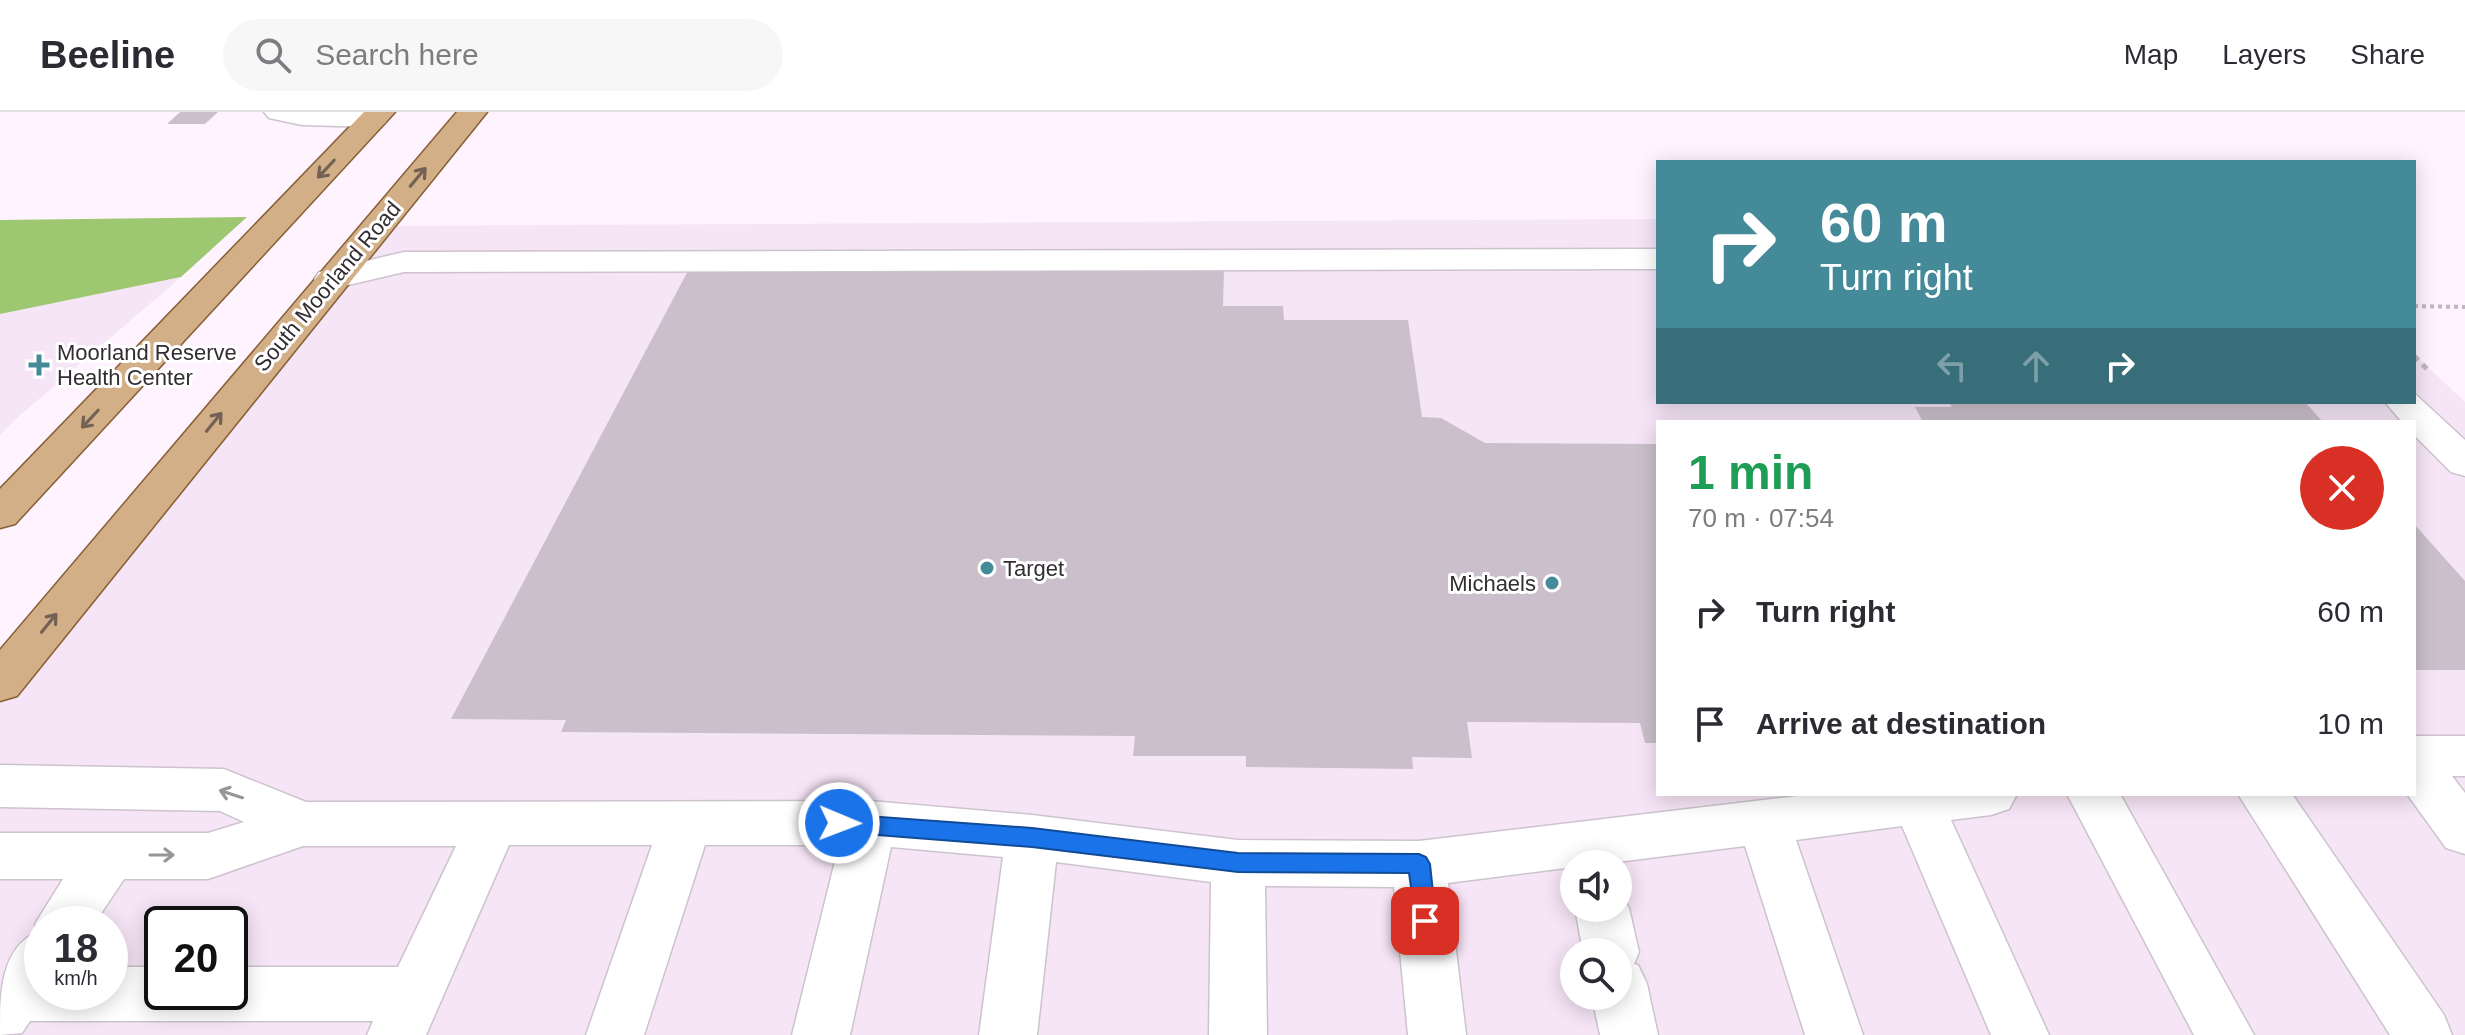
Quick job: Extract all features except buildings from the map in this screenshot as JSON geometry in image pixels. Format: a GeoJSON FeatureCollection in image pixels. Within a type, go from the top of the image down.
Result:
{"type":"FeatureCollection","features":[{"type":"Feature","properties":{"kind":"main road","name":"South Moorland Road"},"geometry":{"type":"LineString","coordinates":[[0,683],[472,112]]}},
{"type":"Feature","properties":{"kind":"main road"},"geometry":{"type":"LineString","coordinates":[[0,514],[377,115]]}},
{"type":"Feature","properties":{"kind":"lane"},"geometry":{"type":"LineString","coordinates":[[279,112],[302,116],[377,115]]}},
{"type":"Feature","properties":{"kind":"lane"},"geometry":{"type":"LineString","coordinates":[[331,279],[404,262],[1656,259]]}},
{"type":"Feature","properties":{"kind":"lane"},"geometry":{"type":"LineString","coordinates":[[2406,404],[2465,463]]}},
{"type":"Feature","properties":{"kind":"lane"},"geometry":{"type":"LineString","coordinates":[[2416,756],[2465,756]]}},
{"type":"Feature","properties":{"kind":"lane"},"geometry":{"type":"LineString","coordinates":[[2416,768],[2465,832]]}},
{"type":"Feature","properties":{"kind":"lane"},"geometry":{"type":"LineString","coordinates":[[0,786],[224,790],[303,824]]}},
{"type":"Feature","properties":{"kind":"lane"},"geometry":{"type":"LineString","coordinates":[[1612,850],[1764,822],[1972,796]]}},
{"type":"Feature","properties":{"kind":"lane"},"geometry":{"type":"LineString","coordinates":[[2094,796],[2225,1035]]}},
{"type":"Feature","properties":{"kind":"lane"},"geometry":{"type":"LineString","coordinates":[[2265,796],[2423,1035]]}},
{"type":"Feature","properties":{"kind":"lane"},"geometry":{"type":"LineString","coordinates":[[1917,802],[2020,1035]]}},
{"type":"Feature","properties":{"kind":"lane"},"geometry":{"type":"LineString","coordinates":[[1764,822],[1834,1035]]}},
{"type":"Feature","properties":{"kind":"lane"},"geometry":{"type":"LineString","coordinates":[[19,988],[406,1015],[493,823]]}},
{"type":"Feature","properties":{"kind":"lane"},"geometry":{"type":"LineString","coordinates":[[0,856],[208,856],[303,824],[493,823],[870,823],[1032,837],[1238,863],[1419,864],[1560,856]]}},
{"type":"Feature","properties":{"kind":"lane"},"geometry":{"type":"LineString","coordinates":[[615,1035],[686,823]]}},
{"type":"Feature","properties":{"kind":"lane"},"geometry":{"type":"LineString","coordinates":[[821,1035],[870,823]]}},
{"type":"Feature","properties":{"kind":"lane"},"geometry":{"type":"LineString","coordinates":[[1008,1035],[1032,837]]}},
{"type":"Feature","properties":{"kind":"lane"},"geometry":{"type":"LineString","coordinates":[[75,906],[110,855]]}},
{"type":"Feature","properties":{"kind":"lane"},"geometry":{"type":"LineString","coordinates":[[1238,863],[1238,1035]]}},
{"type":"Feature","properties":{"kind":"lane"},"geometry":{"type":"LineString","coordinates":[[1419,864],[1437,1035]]}},
{"type":"Feature","properties":{"kind":"lane"},"geometry":{"type":"LineString","coordinates":[[1624,1010],[1629,1035]]}},
{"type":"Feature","properties":{"kind":"path"},"geometry":{"type":"LineString","coordinates":[[2416,306],[2465,307]]}},
{"type":"Feature","properties":{"kind":"shaded area"},"geometry":{"type":"Polygon","coordinates":[[[1656,219],[1656,404],[2416,404],[2416,356],[2465,402],[2465,1035],[0,1035],[0,683],[376,226],[1656,219]]]}},
{"type":"Feature","properties":{"kind":"shaded area","name":"Moorland Reserve Health Center"},"geometry":{"type":"Polygon","coordinates":[[[181,277],[18,417],[0,435],[0,314],[181,277]]]}},
{"type":"Feature","properties":{"kind":"green space"},"geometry":{"type":"Polygon","coordinates":[[[247,217],[181,277],[0,314],[0,220],[247,217]]]}},
{"type":"Feature","properties":{"kind":"place","name":"Moorland Reserve Health Center"},"geometry":{"type":"Point","coordinates":[39,365]}},
{"type":"Feature","properties":{"kind":"place","name":"Target"},"geometry":{"type":"Point","coordinates":[987,568]}},
{"type":"Feature","properties":{"kind":"place","name":"Michaels"},"geometry":{"type":"Point","coordinates":[1552,583]}},
{"type":"Feature","properties":{"kind":"route"},"geometry":{"type":"LineString","coordinates":[[839,823],[1032,837],[1238,863],[1419,864],[1425,921]]}}]}
